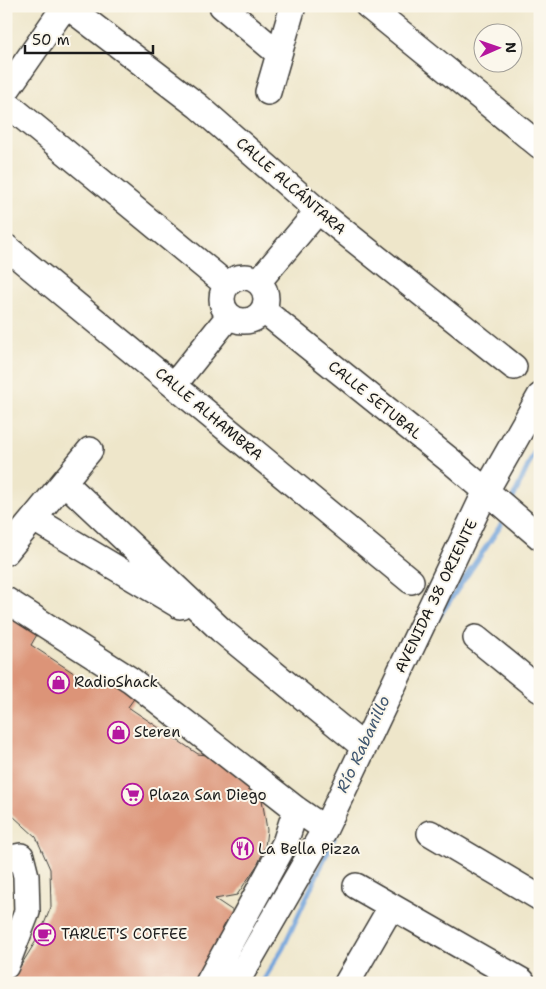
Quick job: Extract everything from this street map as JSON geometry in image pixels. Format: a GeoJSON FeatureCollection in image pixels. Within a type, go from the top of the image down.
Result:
{"type":"FeatureCollection","features":[{"type":"Feature","properties":{"kind":"street"},"geometry":{"type":"LineString","coordinates":[[6,91],[66,6]]}},
{"type":"Feature","properties":{"kind":"street","name":"CALLE ALCÁNTARA"},"geometry":{"type":"LineString","coordinates":[[66,6],[198,106],[318,211],[514,367]]}},
{"type":"Feature","properties":{"kind":"street"},"geometry":{"type":"LineString","coordinates":[[222,6],[279,54]]}},
{"type":"Feature","properties":{"kind":"street"},"geometry":{"type":"LineString","coordinates":[[268,92],[293,6]]}},
{"type":"Feature","properties":{"kind":"street"},"geometry":{"type":"LineString","coordinates":[[368,6],[540,146]]}},
{"type":"Feature","properties":{"kind":"street"},"geometry":{"type":"LineString","coordinates":[[6,103],[228,285]]}},
{"type":"Feature","properties":{"kind":"street"},"geometry":{"type":"LineString","coordinates":[[259,281],[318,211]]}},
{"type":"Feature","properties":{"kind":"street","name":"CALLE ALHAMBRA"},"geometry":{"type":"LineString","coordinates":[[6,247],[411,581]]}},
{"type":"Feature","properties":{"kind":"street"},"geometry":{"type":"LineString","coordinates":[[246,276],[259,281],[266,293],[266,308],[256,318],[242,322],[229,316],[222,304],[223,290],[232,279],[246,276]]}},
{"type":"Feature","properties":{"kind":"street","name":"CALLE SETUBAL"},"geometry":{"type":"LineString","coordinates":[[263,310],[445,456],[540,537]]}},
{"type":"Feature","properties":{"kind":"street"},"geometry":{"type":"LineString","coordinates":[[174,385],[229,316]]}},
{"type":"Feature","properties":{"kind":"street","name":"AVENIDA 38 ORIENTE"},"geometry":{"type":"LineString","coordinates":[[236,983],[325,829],[486,491],[540,396]]}},
{"type":"Feature","properties":{"kind":"street"},"geometry":{"type":"LineString","coordinates":[[6,552],[90,450]]}},
{"type":"Feature","properties":{"kind":"street"},"geometry":{"type":"LineString","coordinates":[[64,482],[221,630],[364,747]]}},
{"type":"Feature","properties":{"kind":"street"},"geometry":{"type":"LineString","coordinates":[[34,519],[221,630]]}},
{"type":"Feature","properties":{"kind":"street"},"geometry":{"type":"LineString","coordinates":[[6,600],[131,680],[296,809],[325,829]]}},
{"type":"Feature","properties":{"kind":"street"},"geometry":{"type":"LineString","coordinates":[[476,638],[540,690]]}},
{"type":"Feature","properties":{"kind":"street"},"geometry":{"type":"LineString","coordinates":[[208,983],[284,843],[296,809]]}},
{"type":"Feature","properties":{"kind":"street"},"geometry":{"type":"LineString","coordinates":[[430,833],[540,898]]}},
{"type":"Feature","properties":{"kind":"street"},"geometry":{"type":"LineString","coordinates":[[6,966],[26,876],[11,851]]}},
{"type":"Feature","properties":{"kind":"street"},"geometry":{"type":"LineString","coordinates":[[356,886],[522,981],[520,983]]}},
{"type":"Feature","properties":{"kind":"street"},"geometry":{"type":"LineString","coordinates":[[347,983],[391,907]]}},
{"type":"Feature","properties":{"kind":"building","name":"Plaza San Diego"},"geometry":{"type":"Polygon","coordinates":[[[6,604],[42,626],[31,645],[86,681],[110,677],[138,693],[128,707],[198,754],[215,756],[257,790],[262,800],[267,830],[265,847],[258,864],[237,895],[215,899],[239,915],[199,983],[10,983],[39,936],[51,907],[50,869],[36,837],[6,812],[6,604]]]}},
{"type":"Feature","properties":{"kind":"waterway","name":"Río Rabanillo"},"geometry":{"type":"LineString","coordinates":[[513,498],[540,440]]}},
{"type":"Feature","properties":{"kind":"waterway","name":"Río Rabanillo"},"geometry":{"type":"LineString","coordinates":[[438,618],[501,525]]}},
{"type":"Feature","properties":{"kind":"waterway","name":"Río Rabanillo"},"geometry":{"type":"LineString","coordinates":[[262,983],[283,948],[334,838]]}},
{"type":"Feature","properties":{"kind":"place","name":"RadioShack"},"geometry":{"type":"Point","coordinates":[58,682]}},
{"type":"Feature","properties":{"kind":"place","name":"Steren"},"geometry":{"type":"Point","coordinates":[118,732]}},
{"type":"Feature","properties":{"kind":"place","name":"Plaza San Diego"},"geometry":{"type":"Point","coordinates":[133,795]}},
{"type":"Feature","properties":{"kind":"place","name":"La Bella Pizza"},"geometry":{"type":"Point","coordinates":[242,849]}},
{"type":"Feature","properties":{"kind":"place","name":"TARLET'S COFFEE"},"geometry":{"type":"Point","coordinates":[45,934]}}]}
